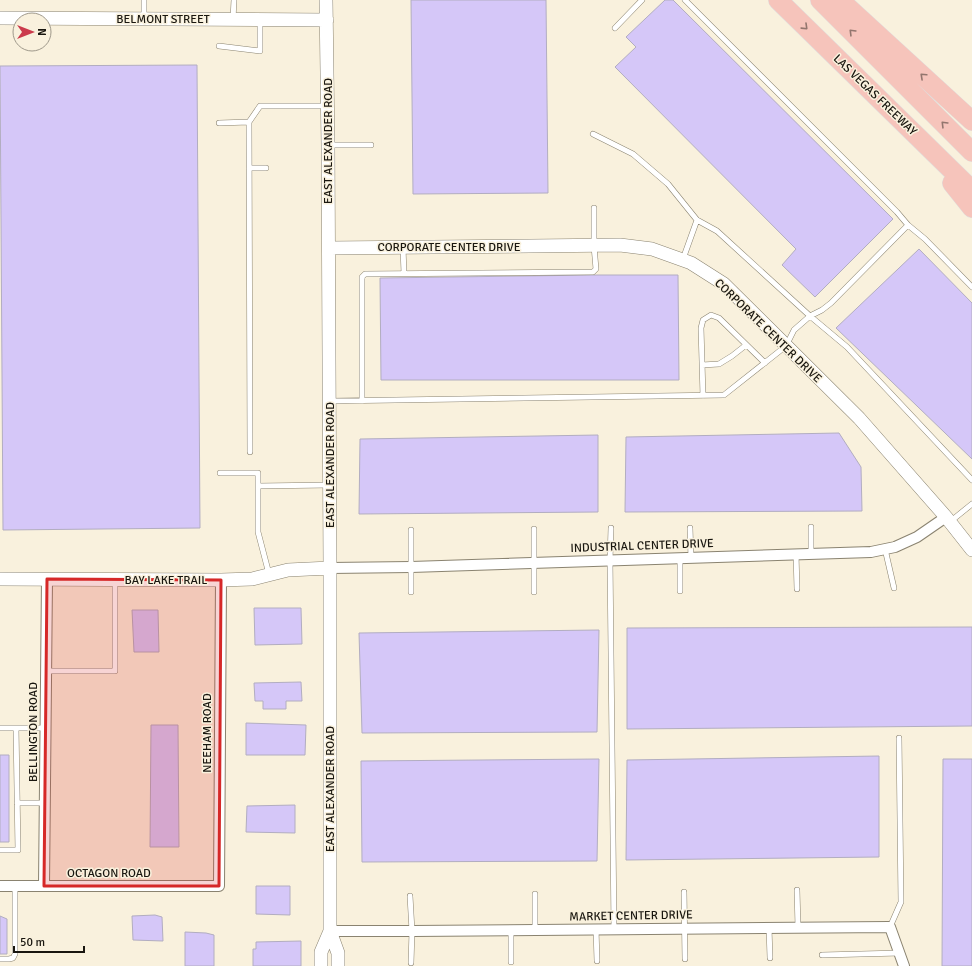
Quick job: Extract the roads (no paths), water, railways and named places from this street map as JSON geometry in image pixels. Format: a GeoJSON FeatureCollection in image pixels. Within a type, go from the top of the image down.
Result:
{"type":"FeatureCollection","features":[{"type":"Feature","properties":{"kind":"highway","name":"LAS VEGAS FREEWAY"},"geometry":{"type":"LineString","coordinates":[[778,0],[972,190]]}},
{"type":"Feature","properties":{"kind":"highway"},"geometry":{"type":"LineString","coordinates":[[820,0],[972,152]]}},
{"type":"Feature","properties":{"kind":"highway"},"geometry":{"type":"LineString","coordinates":[[840,0],[972,121]]}},
{"type":"Feature","properties":{"kind":"highway"},"geometry":{"type":"LineString","coordinates":[[909,129],[972,208]]}},
{"type":"Feature","properties":{"kind":"street","name":"EAST ALEXANDER ROAD"},"geometry":{"type":"LineString","coordinates":[[326,0],[329,248],[330,931],[338,953],[338,966]]}},
{"type":"Feature","properties":{"kind":"street","name":"BELMONT STREET"},"geometry":{"type":"LineString","coordinates":[[0,18],[327,20]]}},
{"type":"Feature","properties":{"kind":"street","name":"CORPORATE CENTER DRIVE"},"geometry":{"type":"LineString","coordinates":[[329,248],[620,246],[652,250],[691,263],[724,284],[858,418],[948,520],[972,550]]}},
{"type":"Feature","properties":{"kind":"street","name":"INDUSTRIAL CENTER DRIVE"},"geometry":{"type":"LineString","coordinates":[[330,568],[411,567],[871,552],[895,547],[917,538],[948,520]]}},
{"type":"Feature","properties":{"kind":"street","name":"BAY LAKE TRAIL"},"geometry":{"type":"LineString","coordinates":[[0,579],[252,580],[288,570],[330,568]]}},
{"type":"Feature","properties":{"kind":"street","name":"BELLINGTON ROAD"},"geometry":{"type":"LineString","coordinates":[[44,886],[47,579]]}},
{"type":"Feature","properties":{"kind":"street","name":"NEEHAM ROAD"},"geometry":{"type":"LineString","coordinates":[[219,886],[221,580]]}},
{"type":"Feature","properties":{"kind":"street","name":"OCTAGON ROAD"},"geometry":{"type":"LineString","coordinates":[[0,886],[219,886]]}},
{"type":"Feature","properties":{"kind":"street","name":"MARKET CENTER DRIVE"},"geometry":{"type":"LineString","coordinates":[[330,931],[890,927]]}},
{"type":"Feature","properties":{"kind":"street"},"geometry":{"type":"LineString","coordinates":[[890,927],[904,966]]}},
{"type":"Feature","properties":{"kind":"street","name":"EAST ALEXANDER ROAD"},"geometry":{"type":"LineString","coordinates":[[321,966],[321,952],[330,931]]}},
{"type":"Feature","properties":{"kind":"lane"},"geometry":{"type":"LineString","coordinates":[[144,0],[144,19]]}},
{"type":"Feature","properties":{"kind":"lane"},"geometry":{"type":"LineString","coordinates":[[233,19],[234,0]]}},
{"type":"Feature","properties":{"kind":"lane"},"geometry":{"type":"LineString","coordinates":[[615,28],[642,0]]}},
{"type":"Feature","properties":{"kind":"lane"},"geometry":{"type":"LineString","coordinates":[[685,0],[897,212],[908,225],[925,239],[972,287]]}},
{"type":"Feature","properties":{"kind":"lane"},"geometry":{"type":"LineString","coordinates":[[219,46],[260,51],[260,20]]}},
{"type":"Feature","properties":{"kind":"lane"},"geometry":{"type":"LineString","coordinates":[[250,452],[249,122],[260,106],[328,106]]}},
{"type":"Feature","properties":{"kind":"lane"},"geometry":{"type":"LineString","coordinates":[[219,122],[249,122]]}},
{"type":"Feature","properties":{"kind":"lane"},"geometry":{"type":"LineString","coordinates":[[593,134],[633,154],[668,184],[697,220],[717,231],[810,316],[847,347],[972,480]]}},
{"type":"Feature","properties":{"kind":"lane"},"geometry":{"type":"LineString","coordinates":[[328,145],[371,145]]}},
{"type":"Feature","properties":{"kind":"lane"},"geometry":{"type":"LineString","coordinates":[[249,168],[266,168]]}},
{"type":"Feature","properties":{"kind":"lane"},"geometry":{"type":"LineString","coordinates":[[362,401],[362,277],[365,274],[593,272],[596,270],[594,246],[594,208]]}},
{"type":"Feature","properties":{"kind":"lane"},"geometry":{"type":"LineString","coordinates":[[682,260],[697,220]]}},
{"type":"Feature","properties":{"kind":"lane"},"geometry":{"type":"LineString","coordinates":[[329,401],[724,395],[786,346],[794,330],[810,316],[822,310],[831,303],[908,225]]}},
{"type":"Feature","properties":{"kind":"lane"},"geometry":{"type":"LineString","coordinates":[[403,247],[404,273]]}},
{"type":"Feature","properties":{"kind":"lane"},"geometry":{"type":"LineString","coordinates":[[703,396],[702,328],[703,320],[711,315],[719,318],[765,363]]}},
{"type":"Feature","properties":{"kind":"lane"},"geometry":{"type":"LineString","coordinates":[[702,365],[719,364],[732,356],[746,344]]}},
{"type":"Feature","properties":{"kind":"lane"},"geometry":{"type":"LineString","coordinates":[[220,473],[258,472],[258,532],[269,575]]}},
{"type":"Feature","properties":{"kind":"lane"},"geometry":{"type":"LineString","coordinates":[[258,486],[330,485]]}},
{"type":"Feature","properties":{"kind":"lane"},"geometry":{"type":"LineString","coordinates":[[948,520],[972,504]]}},
{"type":"Feature","properties":{"kind":"lane"},"geometry":{"type":"LineString","coordinates":[[811,527],[811,554]]}},
{"type":"Feature","properties":{"kind":"lane"},"geometry":{"type":"LineString","coordinates":[[612,528],[610,560],[614,929]]}},
{"type":"Feature","properties":{"kind":"lane"},"geometry":{"type":"LineString","coordinates":[[690,528],[691,558]]}},
{"type":"Feature","properties":{"kind":"lane"},"geometry":{"type":"LineString","coordinates":[[534,529],[534,592]]}},
{"type":"Feature","properties":{"kind":"lane"},"geometry":{"type":"LineString","coordinates":[[411,530],[411,592]]}},
{"type":"Feature","properties":{"kind":"lane"},"geometry":{"type":"LineString","coordinates":[[885,549],[894,588]]}},
{"type":"Feature","properties":{"kind":"lane"},"geometry":{"type":"LineString","coordinates":[[796,554],[797,589]]}},
{"type":"Feature","properties":{"kind":"lane"},"geometry":{"type":"LineString","coordinates":[[680,558],[680,591]]}},
{"type":"Feature","properties":{"kind":"lane"},"geometry":{"type":"LineString","coordinates":[[46,671],[115,671],[115,580]]}},
{"type":"Feature","properties":{"kind":"lane"},"geometry":{"type":"LineString","coordinates":[[0,728],[46,728]]}},
{"type":"Feature","properties":{"kind":"lane"},"geometry":{"type":"LineString","coordinates":[[0,850],[18,850],[16,728]]}},
{"type":"Feature","properties":{"kind":"lane"},"geometry":{"type":"LineString","coordinates":[[890,927],[901,902],[900,738]]}},
{"type":"Feature","properties":{"kind":"lane"},"geometry":{"type":"LineString","coordinates":[[17,804],[45,803]]}},
{"type":"Feature","properties":{"kind":"lane"},"geometry":{"type":"LineString","coordinates":[[0,959],[14,958],[15,954],[15,886]]}},
{"type":"Feature","properties":{"kind":"lane"},"geometry":{"type":"LineString","coordinates":[[797,890],[798,927]]}},
{"type":"Feature","properties":{"kind":"lane"},"geometry":{"type":"LineString","coordinates":[[684,892],[685,959]]}},
{"type":"Feature","properties":{"kind":"lane"},"geometry":{"type":"LineString","coordinates":[[535,894],[535,930]]}},
{"type":"Feature","properties":{"kind":"lane"},"geometry":{"type":"LineString","coordinates":[[410,896],[412,931],[411,963]]}},
{"type":"Feature","properties":{"kind":"lane"},"geometry":{"type":"LineString","coordinates":[[769,928],[770,958]]}},
{"type":"Feature","properties":{"kind":"lane"},"geometry":{"type":"LineString","coordinates":[[511,930],[511,962]]}},
{"type":"Feature","properties":{"kind":"lane"},"geometry":{"type":"LineString","coordinates":[[596,930],[597,960]]}},
{"type":"Feature","properties":{"kind":"lane"},"geometry":{"type":"LineString","coordinates":[[822,955],[900,953]]}}]}
